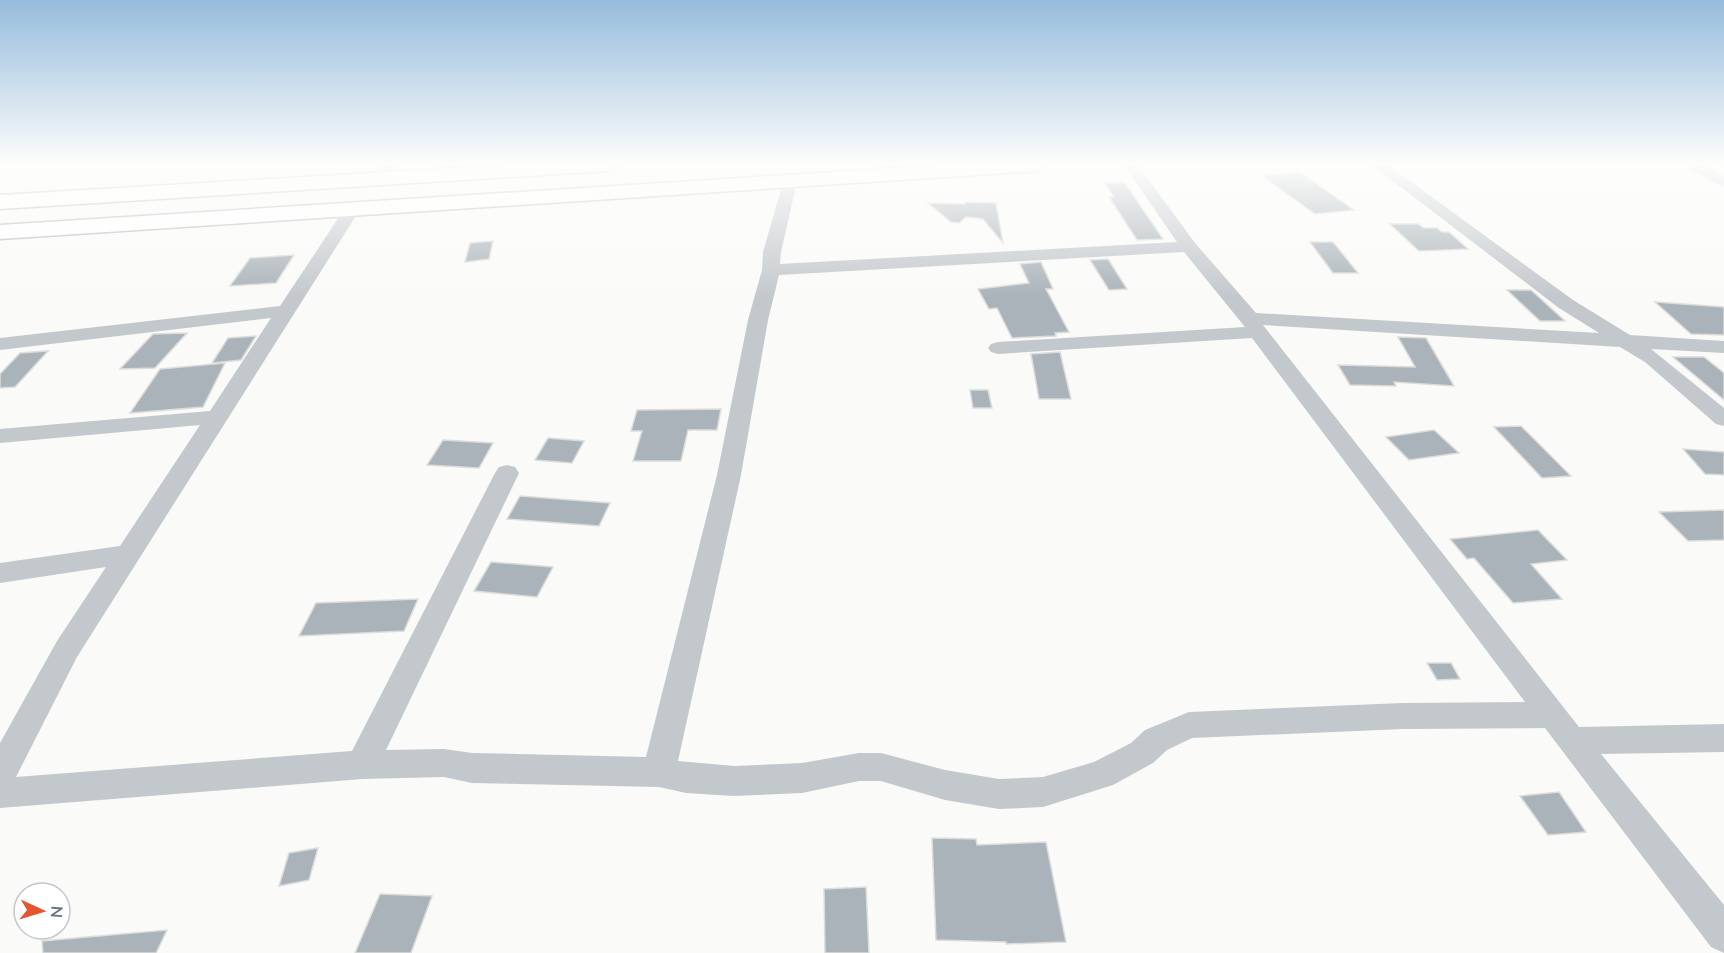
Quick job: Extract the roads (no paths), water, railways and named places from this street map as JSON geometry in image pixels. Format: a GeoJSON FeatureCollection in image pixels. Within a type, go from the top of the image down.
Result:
{"type":"FeatureCollection","features":[{"type":"Feature","properties":{"kind":"highway"},"geometry":{"type":"LineString","coordinates":[[0,232],[374,209]]}},
{"type":"Feature","properties":{"kind":"street"},"geometry":{"type":"LineString","coordinates":[[659,772],[729,475],[758,320],[771,270],[772,252],[782,209]]}},
{"type":"Feature","properties":{"kind":"street"},"geometry":{"type":"LineString","coordinates":[[1162,209],[1570,741],[1724,934]]}},
{"type":"Feature","properties":{"kind":"street"},"geometry":{"type":"LineString","coordinates":[[1439,209],[1566,304],[1652,358],[1724,419]]}},
{"type":"Feature","properties":{"kind":"street"},"geometry":{"type":"LineString","coordinates":[[0,774],[67,649],[351,211]]}},
{"type":"Feature","properties":{"kind":"street"},"geometry":{"type":"LineString","coordinates":[[771,270],[1189,247]]}},
{"type":"Feature","properties":{"kind":"street"},"geometry":{"type":"LineString","coordinates":[[0,344],[285,311]]}},
{"type":"Feature","properties":{"kind":"street"},"geometry":{"type":"LineString","coordinates":[[998,348],[1253,325],[1620,339],[1724,347]]}},
{"type":"Feature","properties":{"kind":"street"},"geometry":{"type":"LineString","coordinates":[[0,436],[217,417]]}},
{"type":"Feature","properties":{"kind":"street"},"geometry":{"type":"LineString","coordinates":[[362,765],[507,473]]}},
{"type":"Feature","properties":{"kind":"street"},"geometry":{"type":"LineString","coordinates":[[0,573],[129,554]]}},
{"type":"Feature","properties":{"kind":"street"},"geometry":{"type":"LineString","coordinates":[[0,793],[362,765],[444,763],[472,768],[659,772],[686,778],[734,782],[802,778],[859,767],[881,767],[945,785],[999,794],[1043,792],[1101,775],[1142,753],[1156,740],[1189,724],[1403,716],[1553,716]]}},
{"type":"Feature","properties":{"kind":"street"},"geometry":{"type":"LineString","coordinates":[[1570,741],[1724,738]]}}]}
